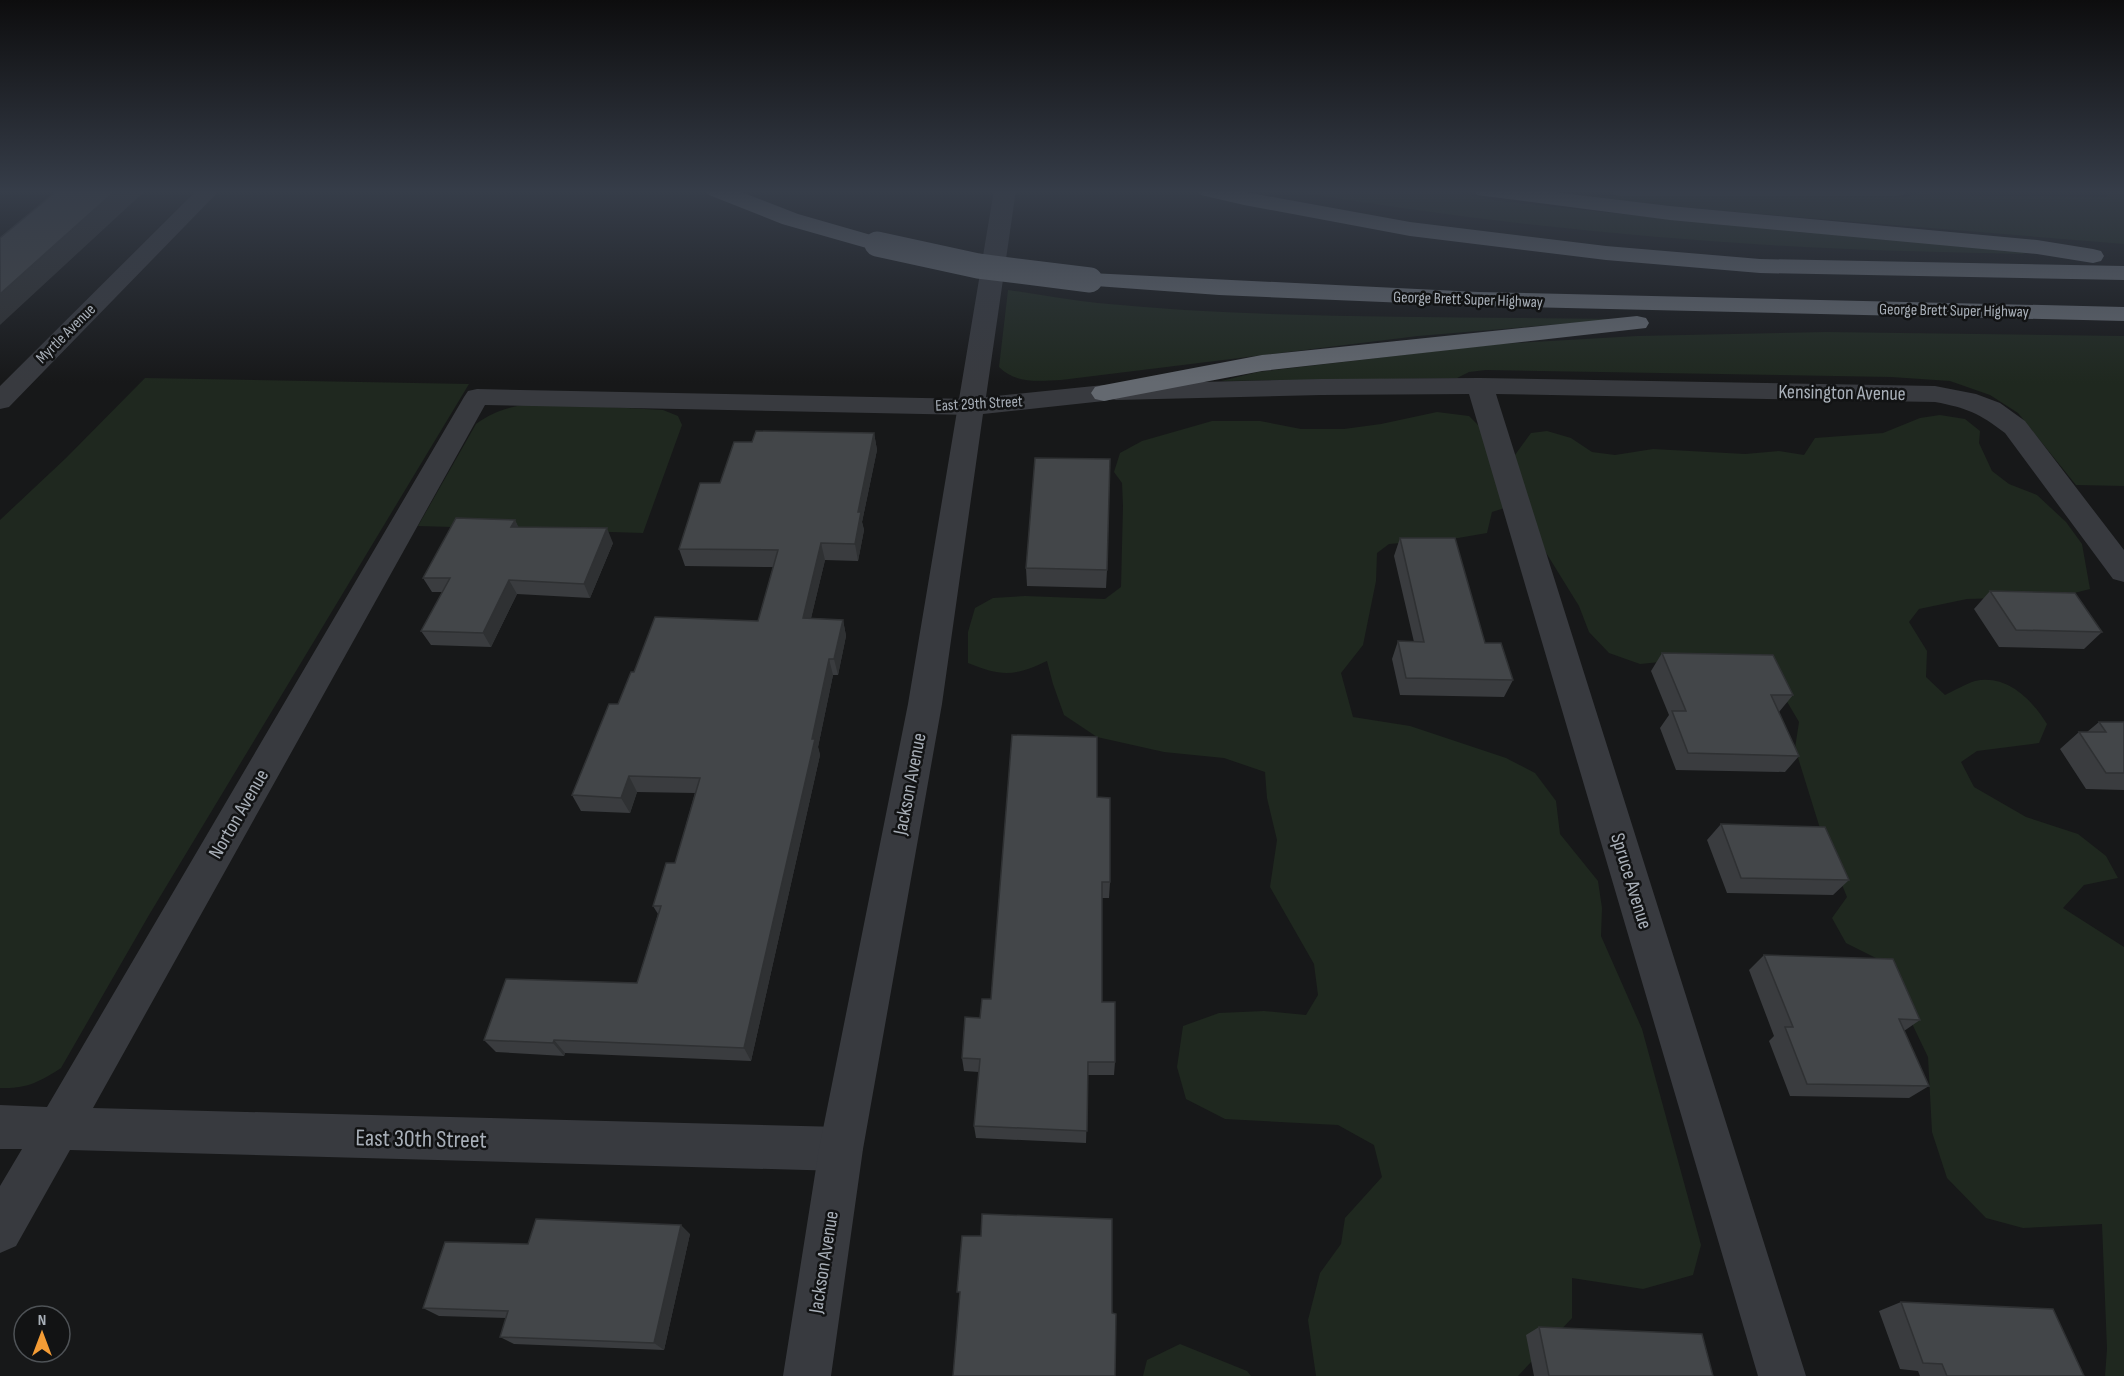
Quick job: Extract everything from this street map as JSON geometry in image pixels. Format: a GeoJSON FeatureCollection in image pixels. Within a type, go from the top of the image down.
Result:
{"type":"FeatureCollection","features":[{"type":"Feature","properties":{"kind":"highway","name":"George Brett Super Highway"},"geometry":{"type":"LineString","coordinates":[[924,254],[978,266],[1090,280],[1245,291],[1532,302],[2124,314]]}},
{"type":"Feature","properties":{"kind":"highway"},"geometry":{"type":"LineString","coordinates":[[1620,254],[1760,266],[2124,273]]}},
{"type":"Feature","properties":{"kind":"highway"},"geometry":{"type":"LineString","coordinates":[[2082,254],[2124,261]]}},
{"type":"Feature","properties":{"kind":"highway"},"geometry":{"type":"LineString","coordinates":[[1104,393],[1262,363],[1575,328],[1824,308]]}},
{"type":"Feature","properties":{"kind":"street","name":"Myrtle Avenue"},"geometry":{"type":"LineString","coordinates":[[2,398],[145,254]]}},
{"type":"Feature","properties":{"kind":"street","name":"Jackson Avenue"},"geometry":{"type":"LineString","coordinates":[[807,1376],[842,1149],[925,704],[995,254]]}},
{"type":"Feature","properties":{"kind":"street","name":"East 29th Street"},"geometry":{"type":"LineString","coordinates":[[477,397],[972,407],[1104,393],[1208,388],[1480,386]]}},
{"type":"Feature","properties":{"kind":"street","name":"Kensington Avenue"},"geometry":{"type":"LineString","coordinates":[[1480,386],[1935,394],[1967,400],[1991,409],[2015,428],[2124,571]]}},
{"type":"Feature","properties":{"kind":"street","name":"Spruce Avenue"},"geometry":{"type":"LineString","coordinates":[[1480,386],[1782,1376]]}},
{"type":"Feature","properties":{"kind":"street","name":"Norton Avenue"},"geometry":{"type":"LineString","coordinates":[[0,1230],[477,397]]}},
{"type":"Feature","properties":{"kind":"street","name":"East 30th Street"},"geometry":{"type":"LineString","coordinates":[[0,1127],[58,1131],[842,1149]]}},
{"type":"Feature","properties":{"kind":"shaded area"},"geometry":{"type":"Polygon","coordinates":[[[1008,290],[1098,303],[1228,312],[1294,315],[1620,319],[1418,336],[1061,380],[1036,381],[1020,379],[999,367],[1008,290]]]}},
{"type":"Feature","properties":{"kind":"shaded area"},"geometry":{"type":"Polygon","coordinates":[[[1826,332],[2124,336],[2124,486],[2076,485],[2018,413],[1990,395],[1950,381],[1891,377],[1486,370],[1469,372],[1457,378],[1221,381],[1258,372],[1498,344],[1637,336],[1826,332]]]}},
{"type":"Feature","properties":{"kind":"shaded area"},"geometry":{"type":"Polygon","coordinates":[[[145,378],[469,384],[149,915],[61,1068],[32,1084],[0,1088],[0,520],[66,458],[145,378]]]}},
{"type":"Feature","properties":{"kind":"shaded area"},"geometry":{"type":"Polygon","coordinates":[[[536,403],[663,410],[678,416],[682,425],[643,533],[418,526],[476,424],[504,409],[536,403]]]}},
{"type":"Feature","properties":{"kind":"shaded area"},"geometry":{"type":"Polygon","coordinates":[[[1437,412],[1469,416],[1512,459],[1531,433],[1547,431],[1571,438],[1592,452],[1615,455],[1653,449],[1745,454],[1779,451],[1804,455],[1815,438],[1883,433],[1920,418],[1940,415],[1965,419],[1980,431],[1979,443],[1992,471],[2009,484],[2037,495],[2066,522],[2082,544],[2090,589],[2062,596],[1967,599],[1919,609],[1909,622],[1927,651],[1926,677],[1945,695],[1975,681],[1998,681],[2026,698],[2047,724],[2039,743],[1977,751],[1961,762],[1974,787],[2026,817],[2078,834],[2106,856],[2118,878],[2084,885],[2063,908],[2124,947],[2124,1376],[2105,1376],[2107,1349],[2102,1224],[2023,1228],[1986,1218],[1947,1178],[1932,1132],[1928,1057],[1882,961],[1846,943],[1832,918],[1847,897],[1823,838],[1795,748],[1799,722],[1766,666],[1670,661],[1640,664],[1609,653],[1589,632],[1579,606],[1545,551],[1527,501],[1492,512],[1487,533],[1389,544],[1377,553],[1376,581],[1363,645],[1341,673],[1353,717],[1410,726],[1506,758],[1535,773],[1556,801],[1560,834],[1598,881],[1602,908],[1601,936],[1642,1029],[1701,1245],[1693,1275],[1643,1289],[1572,1278],[1572,1318],[1518,1376],[1316,1376],[1308,1320],[1320,1273],[1341,1244],[1345,1218],[1382,1177],[1374,1145],[1338,1125],[1225,1119],[1186,1099],[1177,1067],[1183,1026],[1219,1013],[1264,1011],[1306,1015],[1318,995],[1314,964],[1270,887],[1277,840],[1267,798],[1265,772],[1224,758],[1164,752],[1097,737],[1064,715],[1047,661],[1026,670],[1008,673],[980,668],[968,663],[968,632],[975,608],[993,598],[1025,596],[1105,599],[1121,587],[1122,483],[1114,472],[1120,453],[1142,441],[1212,421],[1260,421],[1301,429],[1344,429],[1437,412]]]}},
{"type":"Feature","properties":{"kind":"shaded area"},"geometry":{"type":"Polygon","coordinates":[[[1180,1344],[1247,1371],[1251,1376],[1143,1376],[1147,1360],[1180,1344]]]}},
{"type":"Feature","properties":{"kind":"building"},"geometry":{"type":"Polygon","coordinates":[[[0,254],[44,254],[0,294],[0,254]]]}},
{"type":"Feature","properties":{"kind":"building"},"geometry":{"type":"Polygon","coordinates":[[[756,431],[874,433],[858,512],[861,512],[855,544],[821,543],[803,618],[843,620],[834,659],[829,659],[812,739],[815,739],[744,1048],[554,1040],[553,1043],[484,1040],[506,979],[637,983],[661,906],[653,906],[666,863],[675,863],[700,778],[629,776],[621,798],[572,795],[609,704],[618,704],[631,672],[634,672],[655,617],[758,621],[778,550],[679,549],[700,483],[720,483],[734,442],[752,442],[756,431]]]}},
{"type":"Feature","properties":{"kind":"building"},"geometry":{"type":"Polygon","coordinates":[[[1035,458],[1110,459],[1107,570],[1026,568],[1035,458]]]}},
{"type":"Feature","properties":{"kind":"building"},"geometry":{"type":"Polygon","coordinates":[[[456,518],[515,520],[511,527],[607,528],[584,584],[509,580],[483,633],[421,631],[450,578],[423,578],[456,518]]]}},
{"type":"Feature","properties":{"kind":"building"},"geometry":{"type":"Polygon","coordinates":[[[1400,538],[1455,538],[1485,643],[1501,643],[1513,680],[1406,678],[1398,641],[1424,642],[1400,538]]]}},
{"type":"Feature","properties":{"kind":"building"},"geometry":{"type":"Polygon","coordinates":[[[1990,591],[2075,593],[2102,632],[2016,630],[1990,591]]]}},
{"type":"Feature","properties":{"kind":"building"},"geometry":{"type":"Polygon","coordinates":[[[1662,653],[1773,655],[1793,695],[1771,695],[1799,756],[1688,753],[1672,711],[1686,711],[1662,653]]]}},
{"type":"Feature","properties":{"kind":"building"},"geometry":{"type":"Polygon","coordinates":[[[2099,722],[2124,722],[2124,773],[2106,773],[2079,732],[2106,732],[2099,722]]]}},
{"type":"Feature","properties":{"kind":"building"},"geometry":{"type":"Polygon","coordinates":[[[1012,735],[1097,737],[1097,797],[1110,798],[1110,882],[1102,882],[1102,1002],[1115,1002],[1115,1062],[1088,1062],[1087,1131],[974,1126],[980,1059],[962,1058],[965,1017],[980,1018],[982,999],[991,999],[1012,735]]]}},
{"type":"Feature","properties":{"kind":"building"},"geometry":{"type":"Polygon","coordinates":[[[1721,824],[1825,827],[1849,880],[1741,878],[1721,824]]]}},
{"type":"Feature","properties":{"kind":"building"},"geometry":{"type":"Polygon","coordinates":[[[1764,955],[1893,959],[1920,1020],[1899,1019],[1929,1086],[1807,1084],[1785,1027],[1793,1027],[1764,955]]]}},
{"type":"Feature","properties":{"kind":"building"},"geometry":{"type":"Polygon","coordinates":[[[982,1214],[1112,1219],[1112,1313],[1116,1314],[1115,1376],[953,1376],[962,1236],[981,1236],[982,1214]]]}},
{"type":"Feature","properties":{"kind":"building"},"geometry":{"type":"Polygon","coordinates":[[[536,1219],[681,1225],[654,1343],[500,1337],[508,1311],[423,1308],[445,1242],[528,1244],[536,1219]]]}},
{"type":"Feature","properties":{"kind":"building"},"geometry":{"type":"Polygon","coordinates":[[[1901,1302],[2053,1309],[2084,1376],[1947,1376],[1942,1364],[1923,1363],[1901,1302]]]}},
{"type":"Feature","properties":{"kind":"building"},"geometry":{"type":"Polygon","coordinates":[[[1539,1327],[1702,1334],[1713,1376],[1549,1376],[1539,1327]]]}}]}
